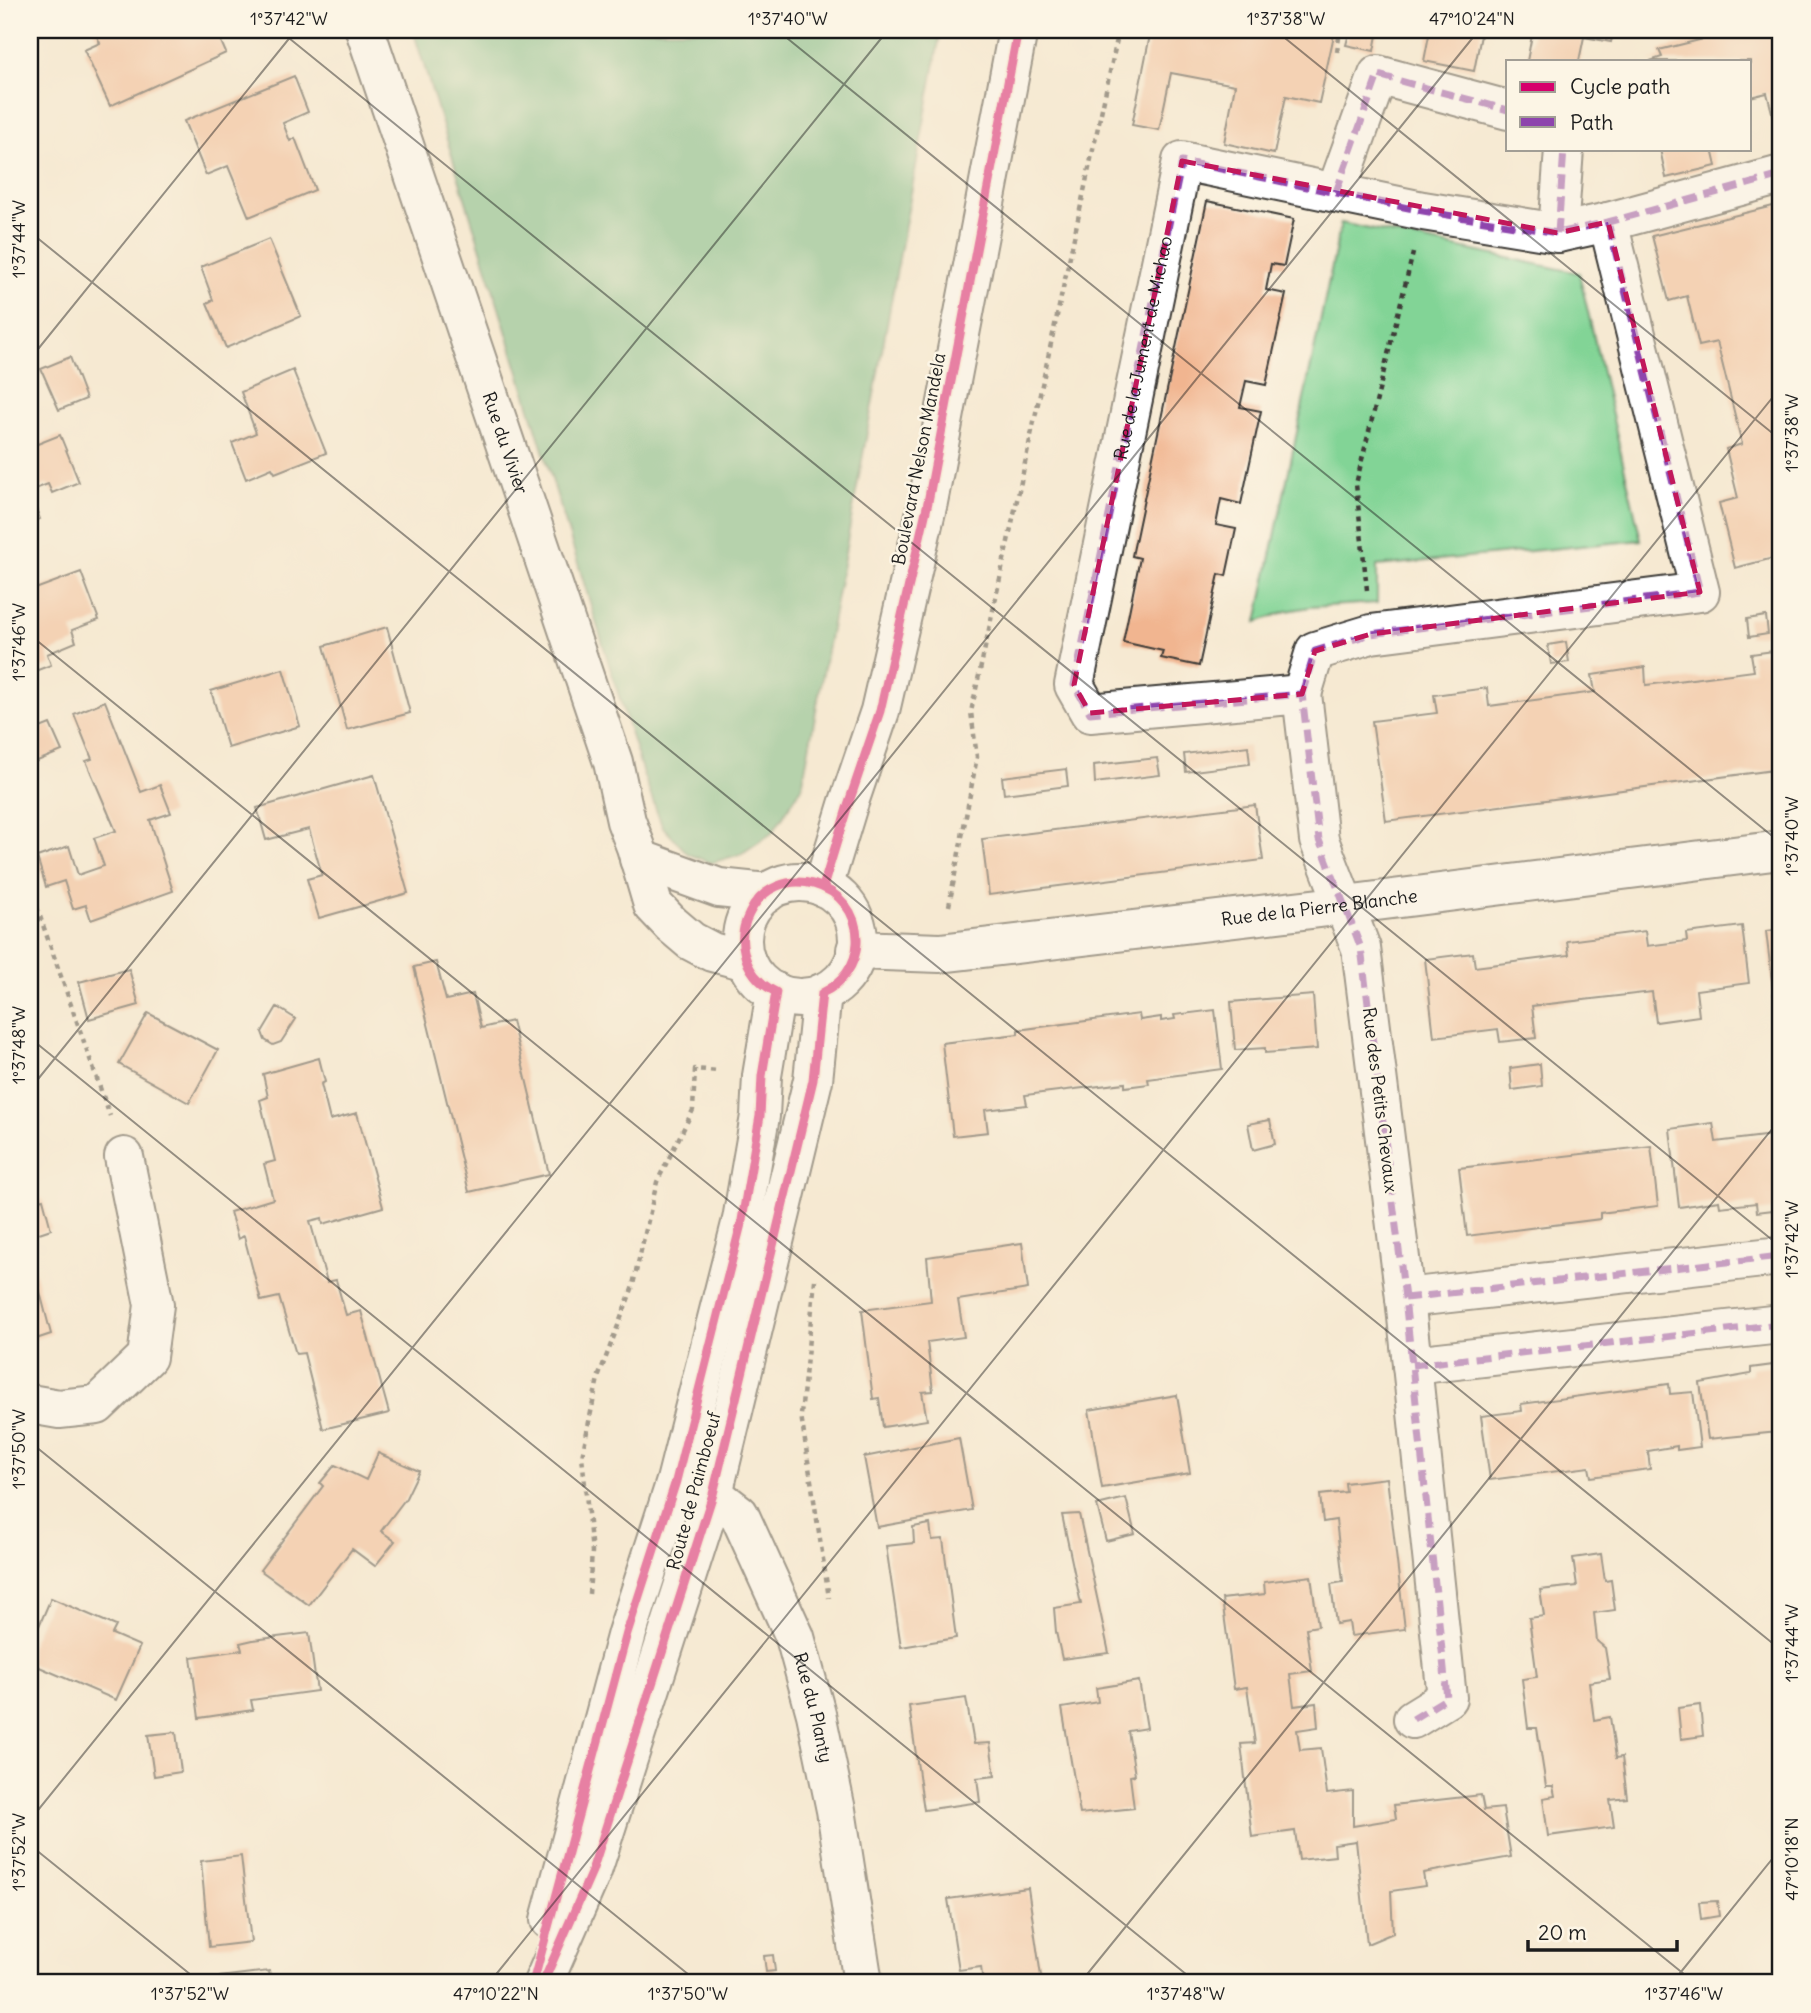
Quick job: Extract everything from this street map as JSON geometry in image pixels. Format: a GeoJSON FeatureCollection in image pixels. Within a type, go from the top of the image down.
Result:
{"type":"FeatureCollection","features":[{"type":"Feature","properties":{"kind":"street","name":"Rue du Vivier"},"geometry":{"type":"LineString","coordinates":[[365,30],[613,762],[626,821],[653,905],[691,941],[712,952],[746,961]]}},
{"type":"Feature","properties":{"kind":"street","name":"Boulevard Nelson Mandela"},"geometry":{"type":"LineString","coordinates":[[823,887],[880,710],[928,502],[1018,30]]}},
{"type":"Feature","properties":{"kind":"street"},"geometry":{"type":"LineString","coordinates":[[1336,192],[1378,75],[1506,109]]}},
{"type":"Feature","properties":{"kind":"street"},"geometry":{"type":"LineString","coordinates":[[1558,233],[1564,150]]}},
{"type":"Feature","properties":{"kind":"street","name":"Rue de la Jument de Michao"},"geometry":{"type":"LineString","coordinates":[[1302,694],[1090,713],[1074,685],[1182,160],[1423,211],[1558,233],[1781,175]]}},
{"type":"Feature","properties":{"kind":"street"},"geometry":{"type":"LineString","coordinates":[[1345,905],[1319,840],[1302,694],[1315,651],[1371,634],[1700,592],[1608,222]]}},
{"type":"Feature","properties":{"kind":"street","name":"Rue de la Pierre Blanche"},"geometry":{"type":"LineString","coordinates":[[856,950],[940,953],[1781,850]]}},
{"type":"Feature","properties":{"kind":"street"},"geometry":{"type":"LineString","coordinates":[[639,859],[719,888],[767,892]]}},
{"type":"Feature","properties":{"kind":"street"},"geometry":{"type":"LineString","coordinates":[[797,882],[823,887],[836,895],[851,912],[856,927],[855,957],[845,976],[834,986],[822,993],[789,997],[758,980],[746,961],[742,939],[745,923],[755,903],[767,892],[781,885],[797,882]]}},
{"type":"Feature","properties":{"kind":"street","name":"Rue des Petits Chevaux"},"geometry":{"type":"LineString","coordinates":[[1345,905],[1361,948],[1405,1298],[1447,1698],[1413,1719]]}},
{"type":"Feature","properties":{"kind":"street","name":"Route de Paimboeuf"},"geometry":{"type":"LineString","coordinates":[[533,1983],[626,1633],[676,1481],[742,1220],[760,1115],[762,1076],[776,992]]}},
{"type":"Feature","properties":{"kind":"street","name":"Route de Paimboeuf"},"geometry":{"type":"LineString","coordinates":[[543,1983],[592,1871],[713,1494],[813,1080],[822,993]]}},
{"type":"Feature","properties":{"kind":"street"},"geometry":{"type":"LineString","coordinates":[[30,1404],[59,1409],[97,1405],[147,1357],[154,1305],[124,1157]]}},
{"type":"Feature","properties":{"kind":"street"},"geometry":{"type":"LineString","coordinates":[[1405,1298],[1781,1256]]}},
{"type":"Feature","properties":{"kind":"street"},"geometry":{"type":"LineString","coordinates":[[1412,1365],[1781,1324]]}},
{"type":"Feature","properties":{"kind":"street","name":"Rue du Planty"},"geometry":{"type":"LineString","coordinates":[[676,1481],[713,1494],[739,1514],[795,1637],[816,1714],[836,1810],[863,1983]]}},
{"type":"Feature","properties":{"kind":"path"},"geometry":{"type":"LineString","coordinates":[[940,953],[976,757],[971,712],[1119,30]]}},
{"type":"Feature","properties":{"kind":"path"},"geometry":{"type":"LineString","coordinates":[[1371,634],[1356,484],[1423,211]]}},
{"type":"Feature","properties":{"kind":"path"},"geometry":{"type":"LineString","coordinates":[[30,888],[124,1157]]}},
{"type":"Feature","properties":{"kind":"highlighted area"},"geometry":{"type":"Polygon","coordinates":[[[1182,161],[1558,233],[1608,222],[1700,592],[1371,634],[1315,651],[1302,694],[1090,713],[1074,685],[1182,161]]]}},
{"type":"Feature","properties":{"kind":"green space"},"geometry":{"type":"Polygon","coordinates":[[[413,30],[941,30],[802,787],[772,833],[741,854],[711,863],[688,854],[662,826],[643,774],[413,30]]]}},
{"type":"Feature","properties":{"kind":"green space"},"geometry":{"type":"Polygon","coordinates":[[[1341,223],[1579,273],[1641,540],[1377,566],[1377,603],[1310,607],[1287,611],[1257,622],[1341,223]]]}},
{"type":"Feature","properties":{"kind":"building"},"geometry":{"type":"Polygon","coordinates":[[[94,30],[216,30],[226,53],[110,106],[84,50],[100,43],[94,30]]]}},
{"type":"Feature","properties":{"kind":"building"},"geometry":{"type":"Polygon","coordinates":[[[1151,30],[1306,30],[1334,35],[1319,103],[1286,96],[1274,154],[1224,143],[1235,85],[1171,73],[1159,130],[1132,125],[1151,30]]]}},
{"type":"Feature","properties":{"kind":"building"},"geometry":{"type":"Polygon","coordinates":[[[1350,30],[1378,30],[1374,51],[1346,45],[1350,30]]]}},
{"type":"Feature","properties":{"kind":"building"},"geometry":{"type":"Polygon","coordinates":[[[1430,30],[1482,30],[1474,71],[1424,61],[1430,30]]]}},
{"type":"Feature","properties":{"kind":"building"},"geometry":{"type":"Polygon","coordinates":[[[1533,30],[1614,30],[1611,42],[1584,37],[1579,60],[1527,60],[1533,30]]]}},
{"type":"Feature","properties":{"kind":"building"},"geometry":{"type":"Polygon","coordinates":[[[1740,30],[1779,30],[1781,148],[1767,93],[1752,97],[1752,60],[1653,60],[1662,57],[1659,50],[1740,30]]]}},
{"type":"Feature","properties":{"kind":"building"},"geometry":{"type":"Polygon","coordinates":[[[294,76],[308,112],[283,123],[290,141],[295,138],[315,190],[249,217],[228,166],[206,175],[184,121],[294,76]]]}},
{"type":"Feature","properties":{"kind":"building"},"geometry":{"type":"Polygon","coordinates":[[[1660,150],[1712,150],[1716,166],[1666,178],[1660,150]]]}},
{"type":"Feature","properties":{"kind":"building"},"geometry":{"type":"Polygon","coordinates":[[[1207,201],[1294,219],[1284,266],[1271,264],[1266,290],[1286,294],[1266,385],[1246,381],[1240,407],[1261,411],[1241,504],[1221,499],[1216,525],[1236,529],[1226,576],[1219,574],[1199,666],[1161,658],[1163,651],[1123,642],[1140,558],[1132,556],[1207,201]]]}},
{"type":"Feature","properties":{"kind":"building"},"geometry":{"type":"Polygon","coordinates":[[[1781,204],[1781,556],[1735,568],[1719,503],[1738,498],[1726,449],[1742,444],[1717,342],[1699,346],[1687,296],[1669,301],[1652,236],[1781,204]]]}},
{"type":"Feature","properties":{"kind":"building"},"geometry":{"type":"Polygon","coordinates":[[[269,239],[301,316],[226,348],[207,303],[213,300],[201,267],[269,239]]]}},
{"type":"Feature","properties":{"kind":"building"},"geometry":{"type":"Polygon","coordinates":[[[70,357],[86,399],[59,410],[41,369],[70,357]]]}},
{"type":"Feature","properties":{"kind":"building"},"geometry":{"type":"Polygon","coordinates":[[[293,370],[326,453],[275,473],[272,468],[246,479],[232,443],[256,433],[241,392],[293,370]]]}},
{"type":"Feature","properties":{"kind":"building"},"geometry":{"type":"Polygon","coordinates":[[[60,435],[79,482],[52,493],[48,484],[30,491],[30,447],[60,435]]]}},
{"type":"Feature","properties":{"kind":"building"},"geometry":{"type":"Polygon","coordinates":[[[30,494],[40,519],[30,523],[30,494]]]}},
{"type":"Feature","properties":{"kind":"building"},"geometry":{"type":"Polygon","coordinates":[[[81,572],[99,620],[72,630],[76,642],[47,654],[51,665],[30,673],[30,591],[81,572]]]}},
{"type":"Feature","properties":{"kind":"building"},"geometry":{"type":"Polygon","coordinates":[[[1766,616],[1768,634],[1749,637],[1747,619],[1766,616]]]}},
{"type":"Feature","properties":{"kind":"building"},"geometry":{"type":"Polygon","coordinates":[[[387,627],[410,713],[347,730],[324,646],[387,627]]]}},
{"type":"Feature","properties":{"kind":"building"},"geometry":{"type":"Polygon","coordinates":[[[1566,642],[1569,662],[1551,664],[1548,645],[1566,642]]]}},
{"type":"Feature","properties":{"kind":"building"},"geometry":{"type":"Polygon","coordinates":[[[1781,650],[1781,769],[1386,821],[1372,721],[1437,713],[1434,695],[1487,688],[1489,706],[1595,692],[1592,675],[1645,667],[1646,685],[1754,671],[1751,654],[1781,650]]]}},
{"type":"Feature","properties":{"kind":"building"},"geometry":{"type":"Polygon","coordinates":[[[283,669],[300,726],[228,748],[211,691],[283,669]]]}},
{"type":"Feature","properties":{"kind":"building"},"geometry":{"type":"Polygon","coordinates":[[[105,701],[141,792],[160,785],[171,813],[150,820],[173,891],[91,920],[86,905],[73,909],[64,881],[46,887],[37,857],[69,846],[78,875],[104,866],[94,838],[116,831],[86,761],[92,759],[74,714],[105,701]]]}},
{"type":"Feature","properties":{"kind":"building"},"geometry":{"type":"Polygon","coordinates":[[[50,724],[62,751],[30,764],[30,732],[50,724]]]}},
{"type":"Feature","properties":{"kind":"building"},"geometry":{"type":"Polygon","coordinates":[[[1248,746],[1250,764],[1186,772],[1184,754],[1248,746]]]}},
{"type":"Feature","properties":{"kind":"building"},"geometry":{"type":"Polygon","coordinates":[[[1157,758],[1160,775],[1095,783],[1094,765],[1157,758]]]}},
{"type":"Feature","properties":{"kind":"building"},"geometry":{"type":"Polygon","coordinates":[[[1066,769],[1068,786],[1004,794],[1002,777],[1066,769]]]}},
{"type":"Feature","properties":{"kind":"building"},"geometry":{"type":"Polygon","coordinates":[[[374,775],[408,893],[319,918],[307,879],[322,875],[309,829],[266,840],[257,808],[374,775]]]}},
{"type":"Feature","properties":{"kind":"building"},"geometry":{"type":"Polygon","coordinates":[[[1255,805],[1263,860],[989,895],[982,839],[1255,805]]]}},
{"type":"Feature","properties":{"kind":"building"},"geometry":{"type":"Polygon","coordinates":[[[1742,926],[1749,983],[1696,990],[1699,1016],[1656,1022],[1652,992],[1532,1006],[1536,1038],[1500,1042],[1498,1029],[1434,1037],[1425,959],[1473,953],[1475,967],[1569,955],[1567,941],[1645,931],[1647,946],[1687,941],[1686,933],[1742,926]]]}},
{"type":"Feature","properties":{"kind":"building"},"geometry":{"type":"Polygon","coordinates":[[[1781,929],[1781,996],[1774,997],[1766,931],[1781,929]]]}},
{"type":"Feature","properties":{"kind":"building"},"geometry":{"type":"Polygon","coordinates":[[[436,962],[446,1000],[473,994],[481,1028],[512,1021],[549,1174],[469,1192],[414,967],[436,962]]]}},
{"type":"Feature","properties":{"kind":"building"},"geometry":{"type":"Polygon","coordinates":[[[129,969],[139,1005],[89,1019],[79,982],[129,969]]]}},
{"type":"Feature","properties":{"kind":"building"},"geometry":{"type":"Polygon","coordinates":[[[1313,995],[1317,1049],[1265,1053],[1265,1048],[1235,1050],[1231,1002],[1313,995]]]}},
{"type":"Feature","properties":{"kind":"building"},"geometry":{"type":"Polygon","coordinates":[[[277,1007],[296,1019],[281,1042],[273,1045],[265,1040],[262,1032],[277,1007]]]}},
{"type":"Feature","properties":{"kind":"building"},"geometry":{"type":"Polygon","coordinates":[[[1215,1010],[1222,1069],[1148,1079],[1149,1084],[1125,1087],[1125,1083],[1025,1095],[1027,1105],[985,1110],[988,1132],[953,1136],[942,1043],[1018,1034],[1018,1030],[1139,1014],[1140,1020],[1161,1017],[1161,1021],[1175,1019],[1174,1015],[1215,1010]]]}},
{"type":"Feature","properties":{"kind":"building"},"geometry":{"type":"Polygon","coordinates":[[[148,1013],[218,1050],[189,1103],[119,1064],[148,1013]]]}},
{"type":"Feature","properties":{"kind":"building"},"geometry":{"type":"Polygon","coordinates":[[[319,1058],[325,1082],[321,1084],[330,1120],[357,1113],[383,1207],[323,1224],[322,1218],[310,1221],[327,1282],[336,1280],[346,1315],[361,1311],[389,1413],[323,1429],[304,1353],[296,1354],[279,1297],[261,1301],[244,1236],[238,1239],[230,1212],[273,1199],[264,1164],[275,1161],[260,1100],[268,1097],[263,1074],[319,1058]]]}},
{"type":"Feature","properties":{"kind":"building"},"geometry":{"type":"Polygon","coordinates":[[[1540,1064],[1542,1086],[1512,1090],[1510,1068],[1540,1064]]]}},
{"type":"Feature","properties":{"kind":"building"},"geometry":{"type":"Polygon","coordinates":[[[1270,1120],[1275,1144],[1253,1150],[1248,1124],[1270,1120]]]}},
{"type":"Feature","properties":{"kind":"building"},"geometry":{"type":"Polygon","coordinates":[[[1713,1123],[1716,1142],[1781,1134],[1781,1209],[1757,1212],[1756,1203],[1720,1207],[1719,1201],[1679,1207],[1670,1129],[1713,1123]]]}},
{"type":"Feature","properties":{"kind":"building"},"geometry":{"type":"Polygon","coordinates":[[[1651,1146],[1658,1206],[1600,1213],[1600,1219],[1467,1236],[1459,1168],[1651,1146]]]}},
{"type":"Feature","properties":{"kind":"building"},"geometry":{"type":"Polygon","coordinates":[[[43,1199],[51,1229],[30,1236],[30,1202],[43,1199]]]}},
{"type":"Feature","properties":{"kind":"building"},"geometry":{"type":"Polygon","coordinates":[[[1022,1243],[1028,1289],[958,1300],[964,1337],[927,1342],[933,1391],[922,1392],[927,1420],[883,1427],[879,1398],[873,1399],[862,1310],[931,1301],[927,1257],[1022,1243]]]}},
{"type":"Feature","properties":{"kind":"building"},"geometry":{"type":"Polygon","coordinates":[[[30,1254],[51,1334],[30,1341],[30,1254]]]}},
{"type":"Feature","properties":{"kind":"building"},"geometry":{"type":"Polygon","coordinates":[[[1781,1364],[1781,1429],[1778,1432],[1708,1439],[1700,1383],[1751,1374],[1751,1368],[1781,1364]]]}},
{"type":"Feature","properties":{"kind":"building"},"geometry":{"type":"Polygon","coordinates":[[[1669,1384],[1670,1394],[1693,1392],[1700,1447],[1677,1450],[1677,1446],[1648,1451],[1650,1469],[1591,1477],[1589,1467],[1490,1480],[1481,1416],[1522,1411],[1521,1404],[1669,1384]]]}},
{"type":"Feature","properties":{"kind":"building"},"geometry":{"type":"Polygon","coordinates":[[[1177,1395],[1190,1473],[1102,1488],[1089,1410],[1177,1395]]]}},
{"type":"Feature","properties":{"kind":"building"},"geometry":{"type":"Polygon","coordinates":[[[959,1438],[972,1510],[877,1527],[864,1457],[959,1438]]]}},
{"type":"Feature","properties":{"kind":"building"},"geometry":{"type":"Polygon","coordinates":[[[378,1453],[419,1471],[406,1498],[381,1531],[395,1541],[375,1566],[352,1549],[309,1605],[260,1570],[323,1486],[320,1483],[335,1465],[366,1480],[378,1453]]]}},
{"type":"Feature","properties":{"kind":"building"},"geometry":{"type":"Polygon","coordinates":[[[1387,1478],[1405,1629],[1351,1636],[1349,1622],[1336,1624],[1331,1584],[1343,1582],[1336,1520],[1323,1522],[1320,1495],[1346,1492],[1345,1483],[1387,1478]]]}},
{"type":"Feature","properties":{"kind":"building"},"geometry":{"type":"Polygon","coordinates":[[[1126,1498],[1135,1534],[1106,1541],[1097,1505],[1126,1498]]]}},
{"type":"Feature","properties":{"kind":"building"},"geometry":{"type":"Polygon","coordinates":[[[1079,1514],[1109,1653],[1062,1659],[1054,1608],[1081,1604],[1062,1515],[1079,1514]]]}},
{"type":"Feature","properties":{"kind":"building"},"geometry":{"type":"Polygon","coordinates":[[[930,1524],[932,1540],[943,1539],[956,1638],[901,1647],[886,1546],[914,1543],[913,1527],[930,1524]]]}},
{"type":"Feature","properties":{"kind":"building"},"geometry":{"type":"Polygon","coordinates":[[[1601,1554],[1605,1581],[1611,1580],[1615,1610],[1594,1613],[1597,1641],[1605,1648],[1610,1679],[1589,1682],[1594,1720],[1610,1717],[1616,1758],[1622,1757],[1627,1798],[1610,1800],[1614,1827],[1548,1836],[1543,1798],[1555,1796],[1553,1786],[1546,1786],[1537,1728],[1528,1728],[1522,1679],[1537,1677],[1529,1618],[1544,1616],[1540,1590],[1577,1586],[1573,1558],[1601,1554]]]}},
{"type":"Feature","properties":{"kind":"building"},"geometry":{"type":"Polygon","coordinates":[[[1311,1576],[1318,1626],[1306,1628],[1312,1671],[1290,1674],[1294,1706],[1316,1703],[1318,1727],[1297,1730],[1300,1750],[1321,1748],[1327,1794],[1353,1791],[1353,1826],[1396,1819],[1394,1805],[1481,1795],[1484,1810],[1503,1808],[1511,1857],[1423,1873],[1425,1886],[1391,1891],[1393,1933],[1367,1944],[1356,1841],[1334,1844],[1335,1856],[1299,1860],[1295,1831],[1252,1837],[1241,1744],[1255,1743],[1247,1687],[1234,1689],[1222,1599],[1265,1594],[1264,1582],[1311,1576]]]}},
{"type":"Feature","properties":{"kind":"building"},"geometry":{"type":"Polygon","coordinates":[[[51,1598],[116,1626],[112,1634],[140,1646],[116,1700],[30,1663],[30,1647],[51,1598]]]}},
{"type":"Feature","properties":{"kind":"building"},"geometry":{"type":"Polygon","coordinates":[[[309,1633],[317,1691],[251,1700],[253,1710],[199,1718],[191,1657],[242,1650],[240,1643],[253,1640],[309,1633]]]}},
{"type":"Feature","properties":{"kind":"building"},"geometry":{"type":"Polygon","coordinates":[[[1139,1681],[1147,1728],[1128,1731],[1135,1775],[1130,1776],[1134,1808],[1080,1814],[1062,1708],[1098,1702],[1096,1688],[1139,1681]]]}},
{"type":"Feature","properties":{"kind":"building"},"geometry":{"type":"Polygon","coordinates":[[[966,1698],[974,1744],[990,1743],[995,1776],[977,1778],[980,1802],[924,1810],[909,1706],[966,1698]]]}},
{"type":"Feature","properties":{"kind":"building"},"geometry":{"type":"Polygon","coordinates":[[[1700,1705],[1703,1736],[1681,1739],[1678,1708],[1700,1705]]]}},
{"type":"Feature","properties":{"kind":"building"},"geometry":{"type":"Polygon","coordinates":[[[176,1732],[181,1772],[154,1776],[148,1735],[176,1732]]]}},
{"type":"Feature","properties":{"kind":"building"},"geometry":{"type":"Polygon","coordinates":[[[241,1856],[251,1942],[209,1947],[201,1861],[241,1856]]]}},
{"type":"Feature","properties":{"kind":"building"},"geometry":{"type":"Polygon","coordinates":[[[1028,1888],[1042,1983],[983,1983],[981,1967],[959,1970],[948,1899],[1028,1888]]]}},
{"type":"Feature","properties":{"kind":"building"},"geometry":{"type":"Polygon","coordinates":[[[1717,1901],[1719,1916],[1701,1919],[1699,1902],[1717,1901]]]}},
{"type":"Feature","properties":{"kind":"building"},"geometry":{"type":"Polygon","coordinates":[[[773,1955],[775,1971],[766,1972],[764,1956],[773,1955]]]}},
{"type":"Feature","properties":{"kind":"building"},"geometry":{"type":"Polygon","coordinates":[[[269,1971],[271,1983],[220,1983],[220,1977],[269,1971]]]}},
{"type":"Feature","properties":{"kind":"marked path"},"geometry":{"type":"LineString","coordinates":[[1336,192],[1378,75],[1506,109]]}},
{"type":"Feature","properties":{"kind":"marked path"},"geometry":{"type":"LineString","coordinates":[[1558,233],[1564,150]]}},
{"type":"Feature","properties":{"kind":"marked path"},"geometry":{"type":"LineString","coordinates":[[1413,1719],[1447,1698],[1405,1298],[1361,948],[1319,840],[1302,694],[1090,713],[1074,685],[1182,161],[1423,211],[1558,233],[1781,175]]}},
{"type":"Feature","properties":{"kind":"marked path"},"geometry":{"type":"LineString","coordinates":[[1302,694],[1315,651],[1371,634],[1700,592],[1608,222]]}},
{"type":"Feature","properties":{"kind":"marked path"},"geometry":{"type":"LineString","coordinates":[[1405,1298],[1781,1256]]}},
{"type":"Feature","properties":{"kind":"marked path"},"geometry":{"type":"LineString","coordinates":[[1412,1365],[1781,1324]]}},
{"type":"Feature","properties":{"kind":"cycle path"},"geometry":{"type":"LineString","coordinates":[[823,887],[880,711],[928,502],[1018,30]]}},
{"type":"Feature","properties":{"kind":"cycle path"},"geometry":{"type":"LineString","coordinates":[[533,1983],[627,1633],[676,1481],[742,1220],[760,1116],[762,1076],[776,992],[759,980],[751,970],[743,946],[744,928],[749,914],[761,897],[777,886],[795,882],[814,884],[831,892],[845,904],[854,922],[856,951],[847,973],[822,993],[813,1080],[713,1494],[592,1871],[543,1983]]}}]}
